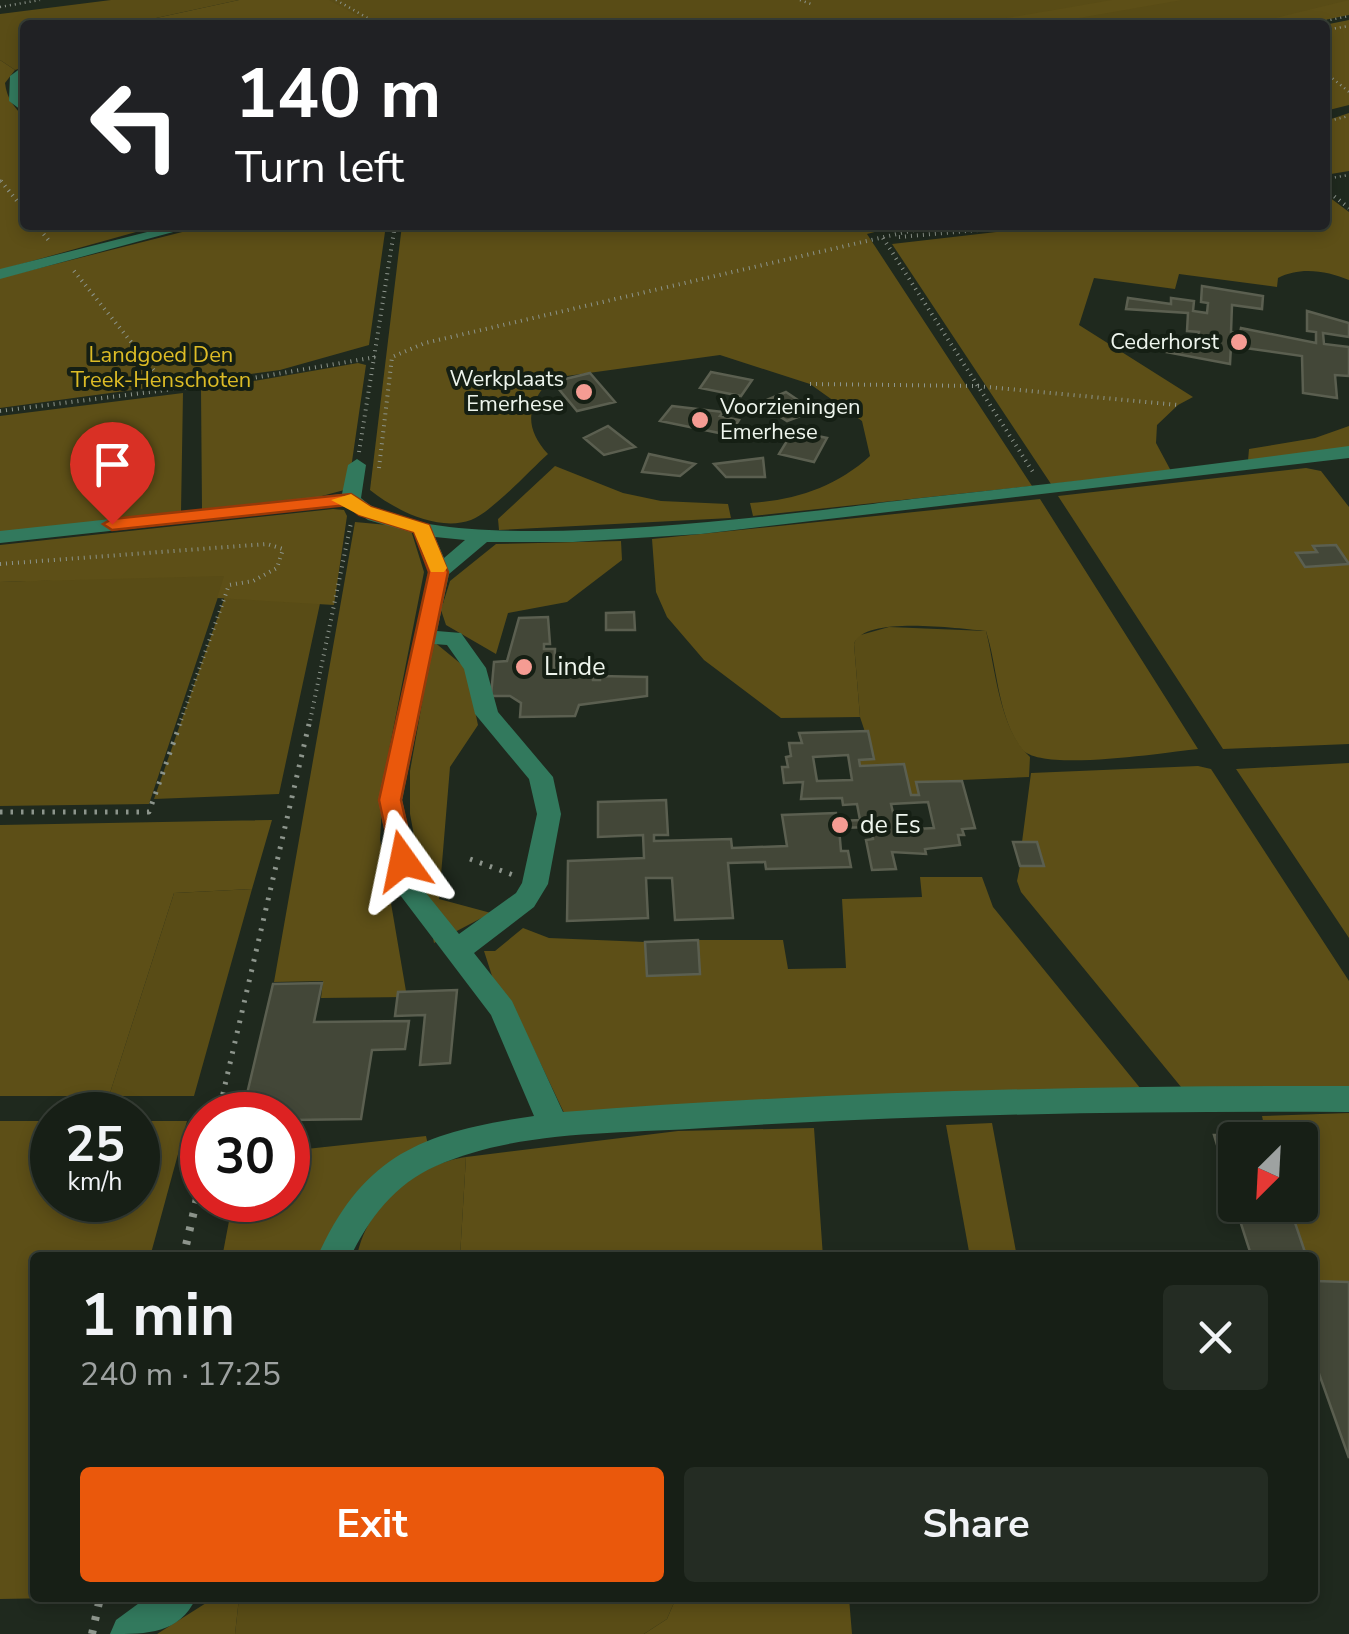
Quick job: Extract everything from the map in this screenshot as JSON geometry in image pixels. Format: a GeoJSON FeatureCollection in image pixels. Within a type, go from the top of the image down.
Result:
{"type":"FeatureCollection","features":[{"type":"Feature","properties":{"kind":"street"},"geometry":{"type":"LineString","coordinates":[[20,73],[16,76],[15,101],[20,105]]}},
{"type":"Feature","properties":{"kind":"street"},"geometry":{"type":"LineString","coordinates":[[0,274],[169,230]]}},
{"type":"Feature","properties":{"kind":"street"},"geometry":{"type":"LineString","coordinates":[[0,537],[353,502],[374,514],[422,528],[482,536],[680,530],[1046,491],[1349,452]]}},
{"type":"Feature","properties":{"kind":"street"},"geometry":{"type":"LineString","coordinates":[[353,502],[356,464]]}},
{"type":"Feature","properties":{"kind":"street"},"geometry":{"type":"LineString","coordinates":[[422,528],[439,572],[390,800],[410,891],[502,1009],[554,1126]]}},
{"type":"Feature","properties":{"kind":"street"},"geometry":{"type":"LineString","coordinates":[[439,572],[482,536]]}},
{"type":"Feature","properties":{"kind":"street"},"geometry":{"type":"LineString","coordinates":[[423,637],[453,638],[467,654],[487,714],[541,777],[549,814],[535,884],[525,900],[457,951]]}},
{"type":"Feature","properties":{"kind":"street"},"geometry":{"type":"LineString","coordinates":[[335,1252],[344,1230],[370,1191],[408,1164],[455,1141],[554,1126],[732,1112],[1162,1097],[1349,1099]]}},
{"type":"Feature","properties":{"kind":"street"},"geometry":{"type":"LineString","coordinates":[[130,1634],[172,1602]]}},
{"type":"Feature","properties":{"kind":"path"},"geometry":{"type":"LineString","coordinates":[[0,7],[40,0]]}},
{"type":"Feature","properties":{"kind":"path"},"geometry":{"type":"LineString","coordinates":[[336,0],[371,20]]}},
{"type":"Feature","properties":{"kind":"path"},"geometry":{"type":"LineString","coordinates":[[800,0],[811,4]]}},
{"type":"Feature","properties":{"kind":"path"},"geometry":{"type":"LineString","coordinates":[[1330,29],[1349,26]]}},
{"type":"Feature","properties":{"kind":"path"},"geometry":{"type":"LineString","coordinates":[[1341,27],[1349,33]]}},
{"type":"Feature","properties":{"kind":"path"},"geometry":{"type":"LineString","coordinates":[[0,180],[20,205]]}},
{"type":"Feature","properties":{"kind":"path"},"geometry":{"type":"LineString","coordinates":[[40,230],[170,389]]}},
{"type":"Feature","properties":{"kind":"path"},"geometry":{"type":"LineString","coordinates":[[356,464],[376,357],[393,230]]}},
{"type":"Feature","properties":{"kind":"path"},"geometry":{"type":"LineString","coordinates":[[374,514],[392,357],[425,343],[915,230]]}},
{"type":"Feature","properties":{"kind":"path"},"geometry":{"type":"LineString","coordinates":[[882,238],[976,230]]}},
{"type":"Feature","properties":{"kind":"path"},"geometry":{"type":"LineString","coordinates":[[882,238],[1046,491]]}},
{"type":"Feature","properties":{"kind":"path"},"geometry":{"type":"LineString","coordinates":[[0,412],[376,357]]}},
{"type":"Feature","properties":{"kind":"path"},"geometry":{"type":"LineString","coordinates":[[810,384],[978,386],[1178,404]]}},
{"type":"Feature","properties":{"kind":"path"},"geometry":{"type":"LineString","coordinates":[[224,1092],[288,825],[353,502]]}},
{"type":"Feature","properties":{"kind":"path"},"geometry":{"type":"LineString","coordinates":[[0,564],[267,544],[283,548],[277,568],[253,581],[229,585],[149,812],[0,812]]}},
{"type":"Feature","properties":{"kind":"path"},"geometry":{"type":"LineString","coordinates":[[470,858],[503,871]]}},
{"type":"Feature","properties":{"kind":"path"},"geometry":{"type":"LineString","coordinates":[[184,1252],[191,1222]]}},
{"type":"Feature","properties":{"kind":"path"},"geometry":{"type":"LineString","coordinates":[[92,1634],[99,1602]]}},
{"type":"Feature","properties":{"kind":"shaded area"},"geometry":{"type":"Polygon","coordinates":[[[111,0],[239,0],[147,20],[20,20],[20,68],[15,70],[0,60],[0,14],[111,0]]]}},
{"type":"Feature","properties":{"kind":"shaded area"},"geometry":{"type":"Polygon","coordinates":[[[274,0],[1349,0],[1349,13],[1315,20],[312,20],[274,0]]]}},
{"type":"Feature","properties":{"kind":"shaded area"},"geometry":{"type":"Polygon","coordinates":[[[327,571],[279,794],[154,799],[225,596],[327,571]]]}},
{"type":"Feature","properties":{"kind":"shaded area"},"geometry":{"type":"Polygon","coordinates":[[[225,576],[149,804],[0,806],[0,582],[225,576]]]}},
{"type":"Feature","properties":{"kind":"shaded area"},"geometry":{"type":"Polygon","coordinates":[[[889,627],[986,631],[1005,715],[1011,731],[1030,757],[1029,777],[917,782],[919,795],[911,795],[903,765],[860,766],[859,760],[874,759],[860,717],[854,644],[857,636],[889,627]]]}},
{"type":"Feature","properties":{"kind":"shaded area"},"geometry":{"type":"Polygon","coordinates":[[[252,889],[195,1092],[160,1096],[160,1092],[110,1092],[174,893],[252,889]]]}},
{"type":"Feature","properties":{"kind":"shaded area"},"geometry":{"type":"Polygon","coordinates":[[[466,1157],[460,1252],[359,1252],[382,1205],[412,1178],[466,1157]]]}},
{"type":"Feature","properties":{"kind":"shaded area"},"geometry":{"type":"Polygon","coordinates":[[[239,1602],[674,1602],[667,1619],[644,1634],[235,1634],[239,1602]]]}},
{"type":"Feature","properties":{"kind":"green space"},"geometry":{"type":"Polygon","coordinates":[[[239,0],[329,0],[365,20],[147,20],[239,0]]]}},
{"type":"Feature","properties":{"kind":"green space"},"geometry":{"type":"Polygon","coordinates":[[[1112,0],[1182,0],[1068,20],[995,20],[1112,0]]]}},
{"type":"Feature","properties":{"kind":"green space"},"geometry":{"type":"Polygon","coordinates":[[[1349,0],[1349,15],[1324,20],[1267,20],[1349,0]]]}},
{"type":"Feature","properties":{"kind":"green space"},"geometry":{"type":"Polygon","coordinates":[[[1349,20],[1349,105],[1330,110],[1330,24],[1349,20]]]}},
{"type":"Feature","properties":{"kind":"green space"},"geometry":{"type":"Polygon","coordinates":[[[0,60],[15,70],[5,83],[20,112],[20,230],[143,230],[0,270],[0,60]]]}},
{"type":"Feature","properties":{"kind":"green space"},"geometry":{"type":"Polygon","coordinates":[[[1349,113],[1349,171],[1330,174],[1330,119],[1349,113]]]}},
{"type":"Feature","properties":{"kind":"green space"},"geometry":{"type":"Polygon","coordinates":[[[1330,198],[1349,212],[1349,280],[1305,271],[1278,278],[1277,287],[1179,274],[1175,289],[1094,278],[1079,325],[1193,397],[1157,425],[1156,443],[1171,471],[1051,484],[892,244],[1014,230],[1330,230],[1330,198]]]}},
{"type":"Feature","properties":{"kind":"green space","name":"Landgoed Den Treek-Henschoten"},"geometry":{"type":"Polygon","coordinates":[[[190,230],[385,230],[369,345],[280,370],[0,408],[0,278],[190,230]]]}},
{"type":"Feature","properties":{"kind":"green space"},"geometry":{"type":"Polygon","coordinates":[[[401,230],[883,230],[867,234],[1032,486],[753,516],[750,503],[814,490],[843,476],[870,456],[862,421],[810,384],[720,355],[552,378],[537,397],[531,415],[535,434],[548,454],[500,500],[471,520],[431,521],[392,505],[370,490],[401,230]]]}},
{"type":"Feature","properties":{"kind":"green space"},"geometry":{"type":"Polygon","coordinates":[[[358,363],[366,365],[348,489],[318,497],[202,509],[201,390],[358,363]]]}},
{"type":"Feature","properties":{"kind":"green space"},"geometry":{"type":"Polygon","coordinates":[[[183,393],[181,512],[0,532],[0,416],[183,393]]]}},
{"type":"Feature","properties":{"kind":"green space"},"geometry":{"type":"Polygon","coordinates":[[[1349,426],[1349,448],[1248,461],[1249,449],[1315,438],[1349,426]]]}},
{"type":"Feature","properties":{"kind":"green space"},"geometry":{"type":"Polygon","coordinates":[[[555,466],[623,493],[661,501],[728,504],[731,518],[499,530],[498,519],[555,466]]]}},
{"type":"Feature","properties":{"kind":"green space"},"geometry":{"type":"Polygon","coordinates":[[[1306,468],[1321,471],[1349,507],[1349,744],[1223,749],[1058,496],[1306,468]]]}},
{"type":"Feature","properties":{"kind":"green space"},"geometry":{"type":"Polygon","coordinates":[[[1040,499],[1198,749],[1077,760],[1033,756],[1022,749],[1008,722],[986,631],[935,627],[893,627],[861,635],[854,644],[860,717],[781,718],[704,660],[667,617],[656,592],[652,539],[1040,499]]]}},
{"type":"Feature","properties":{"kind":"green space"},"geometry":{"type":"Polygon","coordinates":[[[344,510],[347,516],[334,605],[217,598],[224,576],[0,582],[0,545],[344,510]]]}},
{"type":"Feature","properties":{"kind":"green space"},"geometry":{"type":"Polygon","coordinates":[[[355,522],[410,527],[424,572],[384,776],[380,839],[407,997],[321,998],[323,981],[274,982],[355,522]]]}},
{"type":"Feature","properties":{"kind":"green space"},"geometry":{"type":"Polygon","coordinates":[[[621,541],[622,560],[567,602],[508,613],[496,654],[446,625],[441,610],[450,581],[496,544],[621,541]]]}},
{"type":"Feature","properties":{"kind":"green space"},"geometry":{"type":"Polygon","coordinates":[[[433,641],[466,668],[478,725],[450,767],[439,899],[491,913],[434,943],[410,814],[410,771],[433,641]]]}},
{"type":"Feature","properties":{"kind":"green space"},"geometry":{"type":"Polygon","coordinates":[[[1349,763],[1349,938],[1236,769],[1349,763]]]}},
{"type":"Feature","properties":{"kind":"green space"},"geometry":{"type":"Polygon","coordinates":[[[1198,766],[1211,769],[1349,981],[1349,1089],[1186,1093],[1021,892],[1017,881],[1020,866],[1044,865],[1037,842],[1022,842],[1031,773],[1198,766]]]}},
{"type":"Feature","properties":{"kind":"green space"},"geometry":{"type":"Polygon","coordinates":[[[272,820],[252,889],[174,893],[110,1092],[0,1096],[0,825],[272,820]]]}},
{"type":"Feature","properties":{"kind":"green space"},"geometry":{"type":"Polygon","coordinates":[[[920,877],[982,877],[993,907],[1145,1094],[566,1117],[515,1010],[493,979],[484,951],[495,951],[523,928],[549,938],[645,942],[647,976],[700,974],[698,940],[783,940],[788,969],[846,968],[842,899],[922,897],[920,877]]]}},
{"type":"Feature","properties":{"kind":"green space"},"geometry":{"type":"Polygon","coordinates":[[[1349,1113],[1349,1282],[1318,1281],[1318,1252],[1305,1252],[1295,1222],[1318,1222],[1318,1122],[1263,1122],[1262,1116],[1349,1113]]]}},
{"type":"Feature","properties":{"kind":"green space"},"geometry":{"type":"Polygon","coordinates":[[[0,1121],[30,1121],[30,1222],[160,1222],[151,1252],[30,1252],[30,1598],[0,1599],[0,1121]]]}},
{"type":"Feature","properties":{"kind":"green space"},"geometry":{"type":"Polygon","coordinates":[[[160,1121],[180,1121],[180,1147],[160,1220],[160,1121]]]}},
{"type":"Feature","properties":{"kind":"green space"},"geometry":{"type":"Polygon","coordinates":[[[992,1123],[1016,1252],[969,1252],[946,1125],[992,1123]]]}},
{"type":"Feature","properties":{"kind":"green space"},"geometry":{"type":"Polygon","coordinates":[[[814,1128],[823,1252],[460,1252],[466,1157],[678,1131],[814,1128]]]}},
{"type":"Feature","properties":{"kind":"green space"},"geometry":{"type":"Polygon","coordinates":[[[426,1136],[428,1145],[388,1165],[361,1188],[324,1252],[223,1252],[229,1222],[310,1222],[310,1149],[426,1136]]]}},
{"type":"Feature","properties":{"kind":"green space"},"geometry":{"type":"Polygon","coordinates":[[[208,1602],[239,1602],[235,1634],[157,1634],[208,1602]]]}},
{"type":"Feature","properties":{"kind":"green space"},"geometry":{"type":"Polygon","coordinates":[[[674,1602],[849,1602],[852,1634],[644,1634],[667,1619],[674,1602]]]}},
{"type":"Feature","properties":{"kind":"building","name":"Cederhorst"},"geometry":{"type":"Polygon","coordinates":[[[1202,286],[1263,296],[1262,309],[1232,305],[1231,332],[1240,333],[1241,328],[1316,343],[1316,332],[1307,331],[1307,311],[1349,323],[1349,337],[1323,333],[1324,344],[1349,347],[1349,376],[1335,375],[1337,398],[1303,393],[1302,356],[1231,346],[1230,364],[1166,352],[1167,337],[1198,342],[1199,332],[1187,331],[1188,313],[1126,309],[1128,298],[1171,304],[1171,298],[1194,301],[1193,311],[1207,313],[1208,303],[1201,302],[1202,286]]]}},
{"type":"Feature","properties":{"kind":"building"},"geometry":{"type":"Polygon","coordinates":[[[711,372],[752,380],[741,396],[700,388],[711,372]]]}},
{"type":"Feature","properties":{"kind":"building","name":"Werkplaats Emerhese"},"geometry":{"type":"Polygon","coordinates":[[[590,373],[615,402],[577,411],[553,382],[590,373]]]}},
{"type":"Feature","properties":{"kind":"building"},"geometry":{"type":"Polygon","coordinates":[[[786,392],[814,411],[787,421],[759,403],[786,392]]]}},
{"type":"Feature","properties":{"kind":"building","name":"Voorzieningen Emerhese"},"geometry":{"type":"Polygon","coordinates":[[[672,406],[723,412],[720,416],[739,420],[729,435],[660,421],[672,406]]]}},
{"type":"Feature","properties":{"kind":"building"},"geometry":{"type":"Polygon","coordinates":[[[608,426],[635,447],[604,455],[584,438],[608,426]]]}},
{"type":"Feature","properties":{"kind":"building"},"geometry":{"type":"Polygon","coordinates":[[[793,431],[827,438],[814,462],[779,454],[793,431]]]}},
{"type":"Feature","properties":{"kind":"building"},"geometry":{"type":"Polygon","coordinates":[[[649,454],[695,464],[680,476],[642,472],[649,454]]]}},
{"type":"Feature","properties":{"kind":"building"},"geometry":{"type":"Polygon","coordinates":[[[763,458],[765,477],[726,477],[714,464],[763,458]]]}},
{"type":"Feature","properties":{"kind":"building"},"geometry":{"type":"Polygon","coordinates":[[[1336,545],[1349,564],[1305,567],[1296,553],[1317,552],[1313,546],[1336,545]]]}},
{"type":"Feature","properties":{"kind":"building"},"geometry":{"type":"Polygon","coordinates":[[[634,612],[635,630],[606,630],[606,613],[634,612]]]}},
{"type":"Feature","properties":{"kind":"building","name":"Linde"},"geometry":{"type":"Polygon","coordinates":[[[548,617],[550,644],[544,644],[544,649],[555,649],[554,667],[564,673],[593,673],[593,680],[600,680],[600,676],[647,677],[647,696],[579,705],[575,716],[520,717],[521,703],[510,696],[491,696],[494,662],[507,661],[519,618],[548,617]]]}},
{"type":"Feature","properties":{"kind":"building","name":"de Es"},"geometry":{"type":"Polygon","coordinates":[[[868,731],[874,759],[859,760],[860,766],[904,764],[911,795],[919,795],[916,782],[962,781],[975,828],[962,829],[964,835],[958,835],[960,845],[925,849],[926,854],[892,852],[896,869],[872,870],[866,840],[873,839],[871,827],[839,828],[841,851],[848,851],[851,867],[766,869],[765,862],[728,863],[733,918],[675,920],[672,878],[646,878],[648,918],[567,921],[568,861],[644,858],[643,835],[598,837],[598,802],[666,800],[668,835],[654,835],[654,841],[731,839],[732,848],[787,846],[782,815],[836,813],[838,821],[860,820],[857,804],[843,805],[842,798],[801,799],[803,782],[784,783],[782,767],[788,767],[789,743],[802,743],[799,733],[868,731]],[[848,755],[813,757],[817,781],[852,780],[848,755]],[[928,802],[891,804],[897,830],[934,828],[928,802]]]}},
{"type":"Feature","properties":{"kind":"building"},"geometry":{"type":"Polygon","coordinates":[[[1013,842],[1037,842],[1044,866],[1020,866],[1013,842]]]}},
{"type":"Feature","properties":{"kind":"building"},"geometry":{"type":"Polygon","coordinates":[[[698,940],[700,974],[647,976],[645,942],[698,940]]]}},
{"type":"Feature","properties":{"kind":"building"},"geometry":{"type":"Polygon","coordinates":[[[322,983],[314,1022],[409,1021],[405,1049],[372,1050],[361,1119],[310,1120],[310,1092],[247,1092],[273,984],[322,983]]]}},
{"type":"Feature","properties":{"kind":"building"},"geometry":{"type":"Polygon","coordinates":[[[457,990],[450,1063],[420,1065],[425,1015],[395,1016],[398,992],[457,990]]]}},
{"type":"Feature","properties":{"kind":"building"},"geometry":{"type":"Polygon","coordinates":[[[1240,1222],[1295,1222],[1305,1252],[1250,1252],[1240,1222]]]}},
{"type":"Feature","properties":{"kind":"building"},"geometry":{"type":"Polygon","coordinates":[[[1318,1281],[1349,1282],[1349,1458],[1318,1371],[1318,1281]]]}},
{"type":"Feature","properties":{"kind":"slow traffic"},"geometry":{"type":"LineString","coordinates":[[340,500],[351,499],[365,511],[422,528],[437,568]]}},
{"type":"Feature","properties":{"kind":"place","name":"Cederhorst"},"geometry":{"type":"Point","coordinates":[1239,342]}},
{"type":"Feature","properties":{"kind":"place","name":"Werkplaats Emerhese"},"geometry":{"type":"Point","coordinates":[584,392]}},
{"type":"Feature","properties":{"kind":"place","name":"Voorzieningen Emerhese"},"geometry":{"type":"Point","coordinates":[700,420]}},
{"type":"Feature","properties":{"kind":"place","name":"Linde"},"geometry":{"type":"Point","coordinates":[524,667]}},
{"type":"Feature","properties":{"kind":"place","name":"de Es"},"geometry":{"type":"Point","coordinates":[840,825]}},
{"type":"Feature","properties":{"kind":"route"},"geometry":{"type":"LineString","coordinates":[[112,524],[351,499],[365,511],[422,528],[439,572],[390,800],[403,861]]}}]}
